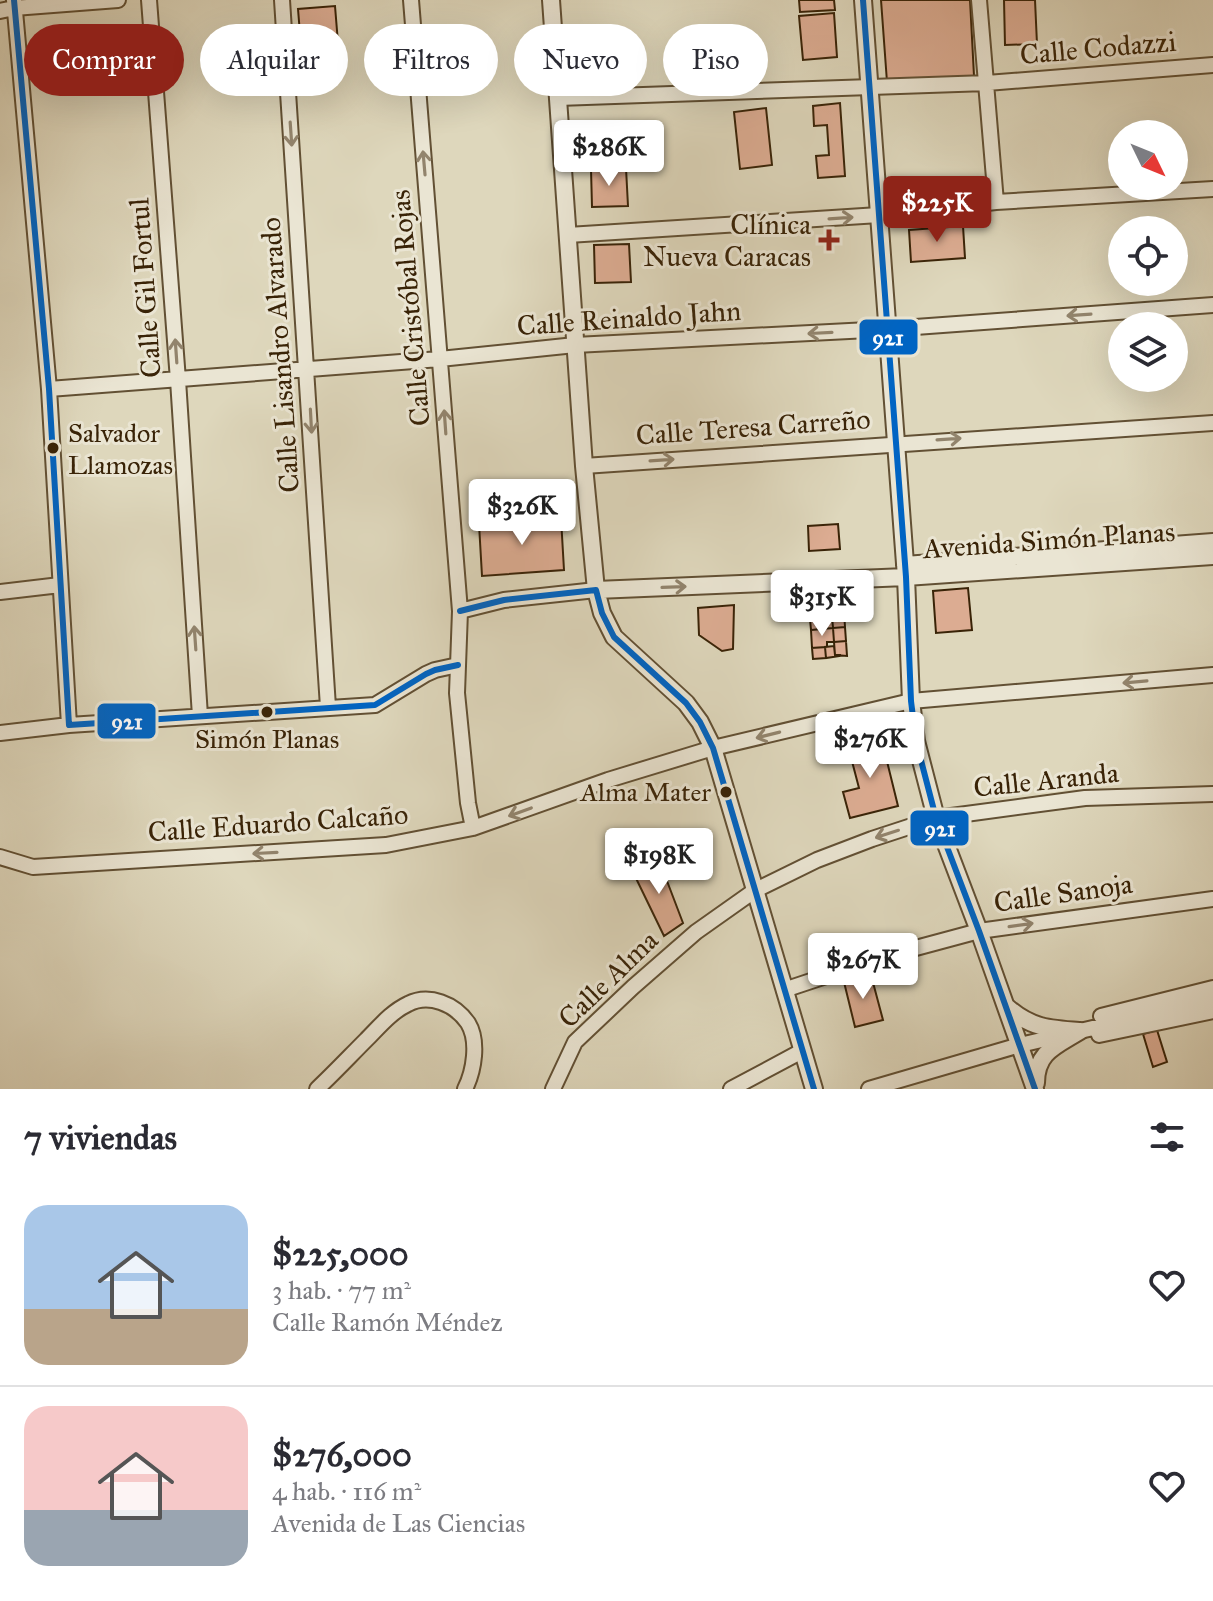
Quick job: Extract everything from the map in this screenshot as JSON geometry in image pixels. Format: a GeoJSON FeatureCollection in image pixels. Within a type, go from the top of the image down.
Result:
{"type":"FeatureCollection","features":[{"type":"Feature","properties":{"kind":"street"},"geometry":{"type":"LineString","coordinates":[[69,725],[49,389],[9,6],[118,0]]}},
{"type":"Feature","properties":{"kind":"street","name":"Calle Gil Fortul"},"geometry":{"type":"LineString","coordinates":[[149,0],[200,716]]}},
{"type":"Feature","properties":{"kind":"street","name":"Calle Lisandro Alvarado"},"geometry":{"type":"LineString","coordinates":[[282,0],[328,707]]}},
{"type":"Feature","properties":{"kind":"street","name":"Calle Cristóbal Rojas"},"geometry":{"type":"LineString","coordinates":[[411,0],[460,611],[457,693],[473,828]]}},
{"type":"Feature","properties":{"kind":"street"},"geometry":{"type":"LineString","coordinates":[[551,0],[584,466],[596,590],[602,613],[614,637],[686,703],[713,748],[814,1089]]}},
{"type":"Feature","properties":{"kind":"street"},"geometry":{"type":"LineString","coordinates":[[863,0],[916,741],[936,818],[1036,1089]]}},
{"type":"Feature","properties":{"kind":"street"},"geometry":{"type":"LineString","coordinates":[[979,0],[996,202]]}},
{"type":"Feature","properties":{"kind":"street","name":"Calle Codazzi"},"geometry":{"type":"LineString","coordinates":[[869,86],[987,83],[1213,65]]}},
{"type":"Feature","properties":{"kind":"street"},"geometry":{"type":"LineString","coordinates":[[558,98],[869,86]]}},
{"type":"Feature","properties":{"kind":"street"},"geometry":{"type":"LineString","coordinates":[[568,235],[879,215],[996,202],[1213,189]]}},
{"type":"Feature","properties":{"kind":"street","name":"Calle Reinaldo Jahn"},"geometry":{"type":"LineString","coordinates":[[49,389],[440,359],[575,345],[888,329],[1213,305]]}},
{"type":"Feature","properties":{"kind":"street","name":"Calle Teresa Carreño"},"geometry":{"type":"LineString","coordinates":[[584,466],[1213,423]]}},
{"type":"Feature","properties":{"kind":"street","name":"Avenida Simón Planas"},"geometry":{"type":"LineString","coordinates":[[460,611],[504,600],[596,590],[1210,553]]}},
{"type":"Feature","properties":{"kind":"street"},"geometry":{"type":"LineString","coordinates":[[0,592],[60,585]]}},
{"type":"Feature","properties":{"kind":"street"},"geometry":{"type":"LineString","coordinates":[[0,733],[69,725],[375,705],[426,674],[458,665]]}},
{"type":"Feature","properties":{"kind":"street","name":"Calle Eduardo Calcaño"},"geometry":{"type":"LineString","coordinates":[[0,857],[33,867],[386,845],[473,828],[608,780],[713,748],[911,701],[1213,675]]}},
{"type":"Feature","properties":{"kind":"street","name":"Calle Aranda"},"geometry":{"type":"LineString","coordinates":[[754,891],[817,860],[936,818],[1085,798],[1213,794]]}},
{"type":"Feature","properties":{"kind":"street","name":"Calle Alma"},"geometry":{"type":"LineString","coordinates":[[553,1089],[575,1042],[696,932],[754,891]]}},
{"type":"Feature","properties":{"kind":"street","name":"Calle Sanoja"},"geometry":{"type":"LineString","coordinates":[[784,990],[886,956],[979,931],[1213,899]]}},
{"type":"Feature","properties":{"kind":"street"},"geometry":{"type":"LineString","coordinates":[[1036,1089],[1039,1061],[1048,1051],[1080,1031],[1088,1020],[1213,988]]}},
{"type":"Feature","properties":{"kind":"street"},"geometry":{"type":"LineString","coordinates":[[317,1089],[391,1015],[411,1002],[436,1000],[456,1009],[469,1025],[475,1046],[465,1089]]}},
{"type":"Feature","properties":{"kind":"street"},"geometry":{"type":"LineString","coordinates":[[869,1089],[1020,1045],[1213,1000]]}},
{"type":"Feature","properties":{"kind":"street"},"geometry":{"type":"LineString","coordinates":[[1005,1005],[1031,1024],[1080,1031],[1091,1037],[1213,1011]]}},
{"type":"Feature","properties":{"kind":"street"},"geometry":{"type":"LineString","coordinates":[[731,1089],[802,1051]]}},
{"type":"Feature","properties":{"kind":"building"},"geometry":{"type":"Polygon","coordinates":[[[799,0],[834,0],[835,10],[800,12],[799,0]]]}},
{"type":"Feature","properties":{"kind":"building"},"geometry":{"type":"Polygon","coordinates":[[[881,0],[970,0],[974,76],[887,82],[881,0]]]}},
{"type":"Feature","properties":{"kind":"building"},"geometry":{"type":"Polygon","coordinates":[[[1004,0],[1035,0],[1037,44],[1005,45],[1004,0]]]}},
{"type":"Feature","properties":{"kind":"building"},"geometry":{"type":"Polygon","coordinates":[[[335,6],[336,24],[299,24],[298,9],[335,6]]]}},
{"type":"Feature","properties":{"kind":"building"},"geometry":{"type":"Polygon","coordinates":[[[834,13],[837,57],[803,60],[799,16],[834,13]]]}},
{"type":"Feature","properties":{"kind":"building"},"geometry":{"type":"Polygon","coordinates":[[[840,103],[845,176],[818,178],[816,156],[829,155],[827,125],[814,126],[813,106],[840,103]]]}},
{"type":"Feature","properties":{"kind":"building"},"geometry":{"type":"Polygon","coordinates":[[[766,108],[772,165],[740,169],[734,112],[766,108]]]}},
{"type":"Feature","properties":{"kind":"building"},"geometry":{"type":"Polygon","coordinates":[[[626,168],[628,206],[592,207],[591,169],[626,168]]]}},
{"type":"Feature","properties":{"kind":"building"},"geometry":{"type":"Polygon","coordinates":[[[963,226],[965,258],[911,262],[909,230],[963,226]]]}},
{"type":"Feature","properties":{"kind":"building"},"geometry":{"type":"Polygon","coordinates":[[[629,244],[631,282],[595,283],[594,245],[629,244]]]}},
{"type":"Feature","properties":{"kind":"building"},"geometry":{"type":"Polygon","coordinates":[[[561,518],[564,570],[482,576],[479,524],[561,518]]]}},
{"type":"Feature","properties":{"kind":"building"},"geometry":{"type":"Polygon","coordinates":[[[838,524],[840,549],[809,551],[808,526],[838,524]]]}},
{"type":"Feature","properties":{"kind":"building"},"geometry":{"type":"Polygon","coordinates":[[[968,588],[972,630],[936,633],[933,591],[968,588]]]}},
{"type":"Feature","properties":{"kind":"building"},"geometry":{"type":"Polygon","coordinates":[[[843,594],[845,627],[833,628],[832,616],[821,616],[821,629],[811,630],[808,597],[843,594]]]}},
{"type":"Feature","properties":{"kind":"building"},"geometry":{"type":"Polygon","coordinates":[[[734,605],[733,649],[722,651],[699,635],[698,608],[734,605]]]}},
{"type":"Feature","properties":{"kind":"building"},"geometry":{"type":"Polygon","coordinates":[[[821,616],[832,616],[833,628],[821,629],[821,616]]]}},
{"type":"Feature","properties":{"kind":"building"},"geometry":{"type":"Polygon","coordinates":[[[845,627],[846,641],[834,642],[833,628],[845,627]]]}},
{"type":"Feature","properties":{"kind":"building"},"geometry":{"type":"Polygon","coordinates":[[[833,628],[834,642],[827,642],[827,647],[812,648],[811,630],[833,628]]]}},
{"type":"Feature","properties":{"kind":"building"},"geometry":{"type":"Polygon","coordinates":[[[846,641],[847,656],[835,655],[834,642],[846,641]]]}},
{"type":"Feature","properties":{"kind":"building"},"geometry":{"type":"Polygon","coordinates":[[[834,646],[835,655],[840,656],[826,658],[825,647],[834,646]]]}},
{"type":"Feature","properties":{"kind":"building"},"geometry":{"type":"Polygon","coordinates":[[[825,647],[826,658],[813,659],[812,648],[825,647]]]}},
{"type":"Feature","properties":{"kind":"building"},"geometry":{"type":"Polygon","coordinates":[[[881,737],[898,806],[850,818],[843,792],[859,788],[848,746],[881,737]]]}},
{"type":"Feature","properties":{"kind":"building"},"geometry":{"type":"Polygon","coordinates":[[[659,860],[683,923],[664,936],[632,870],[659,860]]]}},
{"type":"Feature","properties":{"kind":"building"},"geometry":{"type":"Polygon","coordinates":[[[871,975],[883,1020],[855,1027],[844,982],[871,975]]]}},
{"type":"Feature","properties":{"kind":"building"},"geometry":{"type":"Polygon","coordinates":[[[1157,1030],[1167,1062],[1153,1067],[1143,1034],[1157,1030]]]}},
{"type":"Feature","properties":{"kind":"transit line","name":"921"},"geometry":{"type":"LineString","coordinates":[[14,0],[49,389],[69,725],[375,705],[426,674],[458,665]]}},
{"type":"Feature","properties":{"kind":"transit line","name":"921"},"geometry":{"type":"LineString","coordinates":[[863,0],[916,741],[936,818],[1035,1089]]}},
{"type":"Feature","properties":{"kind":"transit line","name":"921"},"geometry":{"type":"LineString","coordinates":[[460,611],[504,600],[596,590],[602,613],[614,637],[686,703],[713,748],[814,1089]]}},
{"type":"Feature","properties":{"kind":"place","name":"Clínica Nueva Caracas"},"geometry":{"type":"Point","coordinates":[829,240]}},
{"type":"Feature","properties":{"kind":"place","name":"Salvador Llamozas"},"geometry":{"type":"Point","coordinates":[53,448]}},
{"type":"Feature","properties":{"kind":"place","name":"Simón Planas"},"geometry":{"type":"Point","coordinates":[267,712]}},
{"type":"Feature","properties":{"kind":"place","name":"Alma Mater"},"geometry":{"type":"Point","coordinates":[726,792]}}]}
